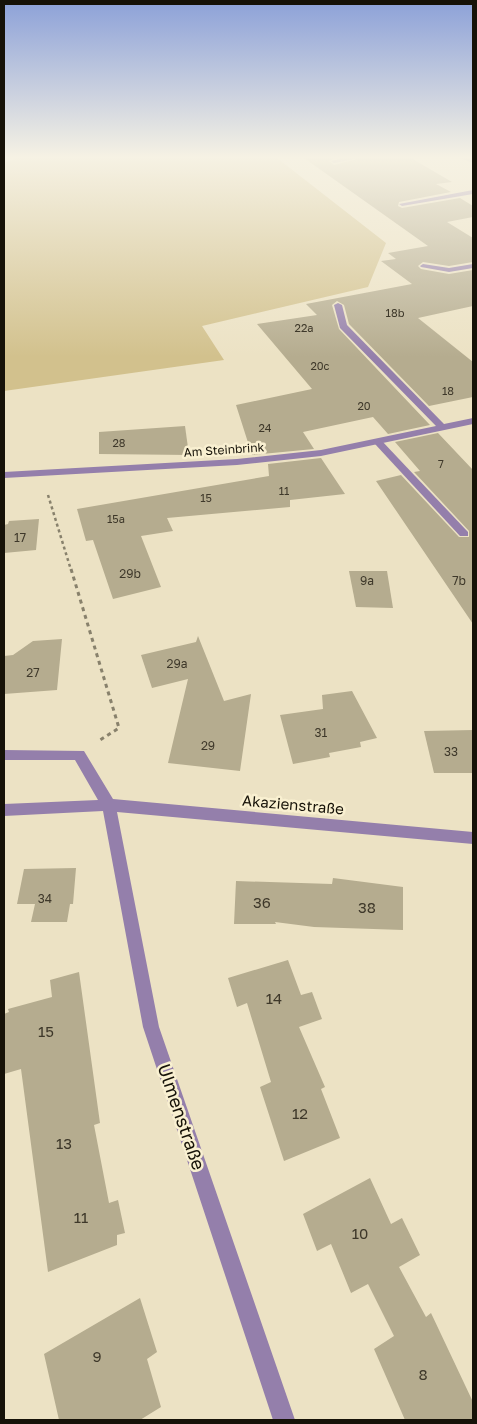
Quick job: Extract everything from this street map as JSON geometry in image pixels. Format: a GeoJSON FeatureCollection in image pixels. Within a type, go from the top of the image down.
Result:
{"type":"FeatureCollection","features":[{"type":"Feature","properties":{"kind":"street"},"geometry":{"type":"LineString","coordinates":[[422,266],[449,270],[473,266]]}},
{"type":"Feature","properties":{"kind":"street"},"geometry":{"type":"LineString","coordinates":[[338,305],[343,326],[443,428]]}},
{"type":"Feature","properties":{"kind":"street","name":"Am Steinbrink"},"geometry":{"type":"LineString","coordinates":[[4,475],[237,462],[321,453],[473,421]]}},
{"type":"Feature","properties":{"kind":"street"},"geometry":{"type":"LineString","coordinates":[[378,442],[464,534]]}},
{"type":"Feature","properties":{"kind":"street"},"geometry":{"type":"LineString","coordinates":[[4,755],[79,754],[109,805]]}},
{"type":"Feature","properties":{"kind":"street","name":"Akazienstraße"},"geometry":{"type":"LineString","coordinates":[[4,810],[109,805],[473,838]]}},
{"type":"Feature","properties":{"kind":"street","name":"Ulmenstraße"},"geometry":{"type":"LineString","coordinates":[[109,805],[151,1027],[284,1420]]}},
{"type":"Feature","properties":{"kind":"path"},"geometry":{"type":"LineString","coordinates":[[41,473],[119,728],[79,754]]}},
{"type":"Feature","properties":{"kind":"shaded area"},"geometry":{"type":"Polygon","coordinates":[[[4,224],[362,224],[386,243],[368,287],[202,326],[224,360],[4,391],[4,224]]]}},
{"type":"Feature","properties":{"kind":"building"},"geometry":{"type":"Polygon","coordinates":[[[398,224],[451,224],[473,238],[473,262],[449,266],[423,262],[418,266],[421,269],[449,274],[473,270],[473,306],[418,318],[473,362],[473,397],[429,406],[349,324],[344,305],[337,301],[332,305],[339,329],[430,425],[388,434],[373,417],[303,432],[314,449],[252,455],[236,405],[312,389],[257,324],[317,315],[306,304],[412,284],[381,261],[396,259],[388,253],[428,246],[398,224]]]}},
{"type":"Feature","properties":{"kind":"building"},"geometry":{"type":"Polygon","coordinates":[[[185,426],[189,455],[99,454],[99,432],[185,426]]]}},
{"type":"Feature","properties":{"kind":"building"},"geometry":{"type":"Polygon","coordinates":[[[438,433],[473,470],[473,624],[376,481],[401,475],[459,537],[469,537],[469,531],[414,472],[420,471],[395,442],[438,433]]]}},
{"type":"Feature","properties":{"kind":"building"},"geometry":{"type":"Polygon","coordinates":[[[321,458],[345,494],[290,500],[290,507],[167,518],[173,531],[141,536],[161,587],[113,599],[93,540],[86,541],[77,509],[269,476],[268,464],[321,458]]]}},
{"type":"Feature","properties":{"kind":"building"},"geometry":{"type":"Polygon","coordinates":[[[39,519],[36,550],[4,553],[4,525],[8,524],[9,521],[39,519]]]}},
{"type":"Feature","properties":{"kind":"building"},"geometry":{"type":"Polygon","coordinates":[[[349,571],[387,571],[393,608],[356,607],[349,571]]]}},
{"type":"Feature","properties":{"kind":"building"},"geometry":{"type":"Polygon","coordinates":[[[198,636],[224,701],[251,694],[240,771],[168,763],[188,679],[152,688],[141,655],[196,642],[198,636]]]}},
{"type":"Feature","properties":{"kind":"building"},"geometry":{"type":"Polygon","coordinates":[[[62,639],[57,690],[4,694],[4,656],[13,655],[33,641],[62,639]]]}},
{"type":"Feature","properties":{"kind":"building"},"geometry":{"type":"Polygon","coordinates":[[[352,691],[377,738],[360,742],[361,747],[329,753],[330,757],[293,764],[280,715],[323,709],[322,695],[352,691]]]}},
{"type":"Feature","properties":{"kind":"building"},"geometry":{"type":"Polygon","coordinates":[[[473,730],[473,773],[434,773],[424,731],[473,730]]]}},
{"type":"Feature","properties":{"kind":"building"},"geometry":{"type":"Polygon","coordinates":[[[76,868],[73,904],[70,904],[67,922],[31,922],[35,904],[17,904],[24,869],[76,868]]]}},
{"type":"Feature","properties":{"kind":"building"},"geometry":{"type":"Polygon","coordinates":[[[333,878],[403,887],[403,930],[314,927],[275,922],[276,924],[234,924],[236,881],[332,884],[333,878]]]}},
{"type":"Feature","properties":{"kind":"building"},"geometry":{"type":"Polygon","coordinates":[[[288,960],[301,995],[312,992],[322,1019],[299,1027],[325,1087],[321,1089],[340,1138],[284,1161],[260,1087],[271,1082],[247,1003],[237,1007],[228,978],[288,960]]]}},
{"type":"Feature","properties":{"kind":"building"},"geometry":{"type":"Polygon","coordinates":[[[79,972],[100,1123],[94,1125],[109,1203],[118,1200],[125,1233],[117,1235],[117,1245],[48,1272],[21,1069],[4,1074],[4,1014],[9,1012],[8,1009],[52,997],[50,980],[79,972]]]}},
{"type":"Feature","properties":{"kind":"building"},"geometry":{"type":"Polygon","coordinates":[[[370,1178],[391,1224],[402,1218],[420,1255],[399,1267],[426,1317],[431,1313],[473,1402],[473,1420],[405,1420],[374,1349],[394,1336],[368,1284],[351,1293],[331,1244],[317,1251],[303,1214],[370,1178]]]}},
{"type":"Feature","properties":{"kind":"building"},"geometry":{"type":"Polygon","coordinates":[[[140,1298],[157,1352],[147,1359],[161,1407],[140,1420],[59,1420],[44,1354],[140,1298]]]}}]}
